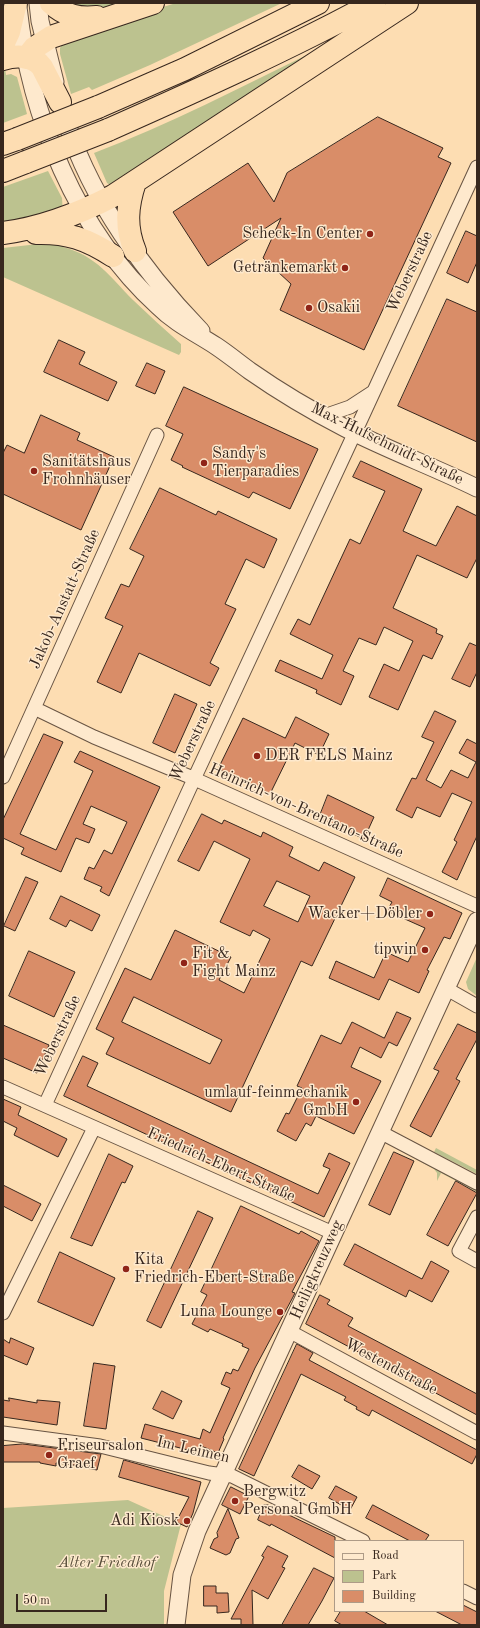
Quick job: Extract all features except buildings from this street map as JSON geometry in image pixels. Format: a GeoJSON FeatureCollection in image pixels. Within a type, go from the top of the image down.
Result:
{"type":"FeatureCollection","features":[{"type":"Feature","properties":{"kind":"highway"},"geometry":{"type":"LineString","coordinates":[[3,45],[9,32],[17,3]]}},
{"type":"Feature","properties":{"kind":"highway"},"geometry":{"type":"LineString","coordinates":[[51,3],[63,12],[74,17],[89,18],[116,14]]}},
{"type":"Feature","properties":{"kind":"highway"},"geometry":{"type":"LineString","coordinates":[[26,58],[34,48],[45,40],[116,14],[153,3]]}},
{"type":"Feature","properties":{"kind":"highway"},"geometry":{"type":"LineString","coordinates":[[10,141],[98,107],[185,69],[318,3]]}},
{"type":"Feature","properties":{"kind":"highway"},"geometry":{"type":"LineString","coordinates":[[3,171],[108,130],[323,31],[374,3]]}},
{"type":"Feature","properties":{"kind":"highway"},"geometry":{"type":"LineString","coordinates":[[4,233],[41,226],[103,202],[407,3]]}},
{"type":"Feature","properties":{"kind":"highway"},"geometry":{"type":"LineString","coordinates":[[3,59],[12,56],[36,61],[41,65],[60,102]]}},
{"type":"Feature","properties":{"kind":"highway"},"geometry":{"type":"LineString","coordinates":[[134,251],[130,240],[127,221],[135,182]]}},
{"type":"Feature","properties":{"kind":"highway"},"geometry":{"type":"LineString","coordinates":[[4,233],[51,233],[69,235],[84,240],[113,256]]}},
{"type":"Feature","properties":{"kind":"street","name":"Max-Hufschmidt-Straße"},"geometry":{"type":"LineString","coordinates":[[17,3],[26,58],[36,99],[51,144],[63,172],[83,211],[113,256],[142,292],[158,307],[183,326],[217,347],[254,374],[324,416],[355,433],[477,488]]}},
{"type":"Feature","properties":{"kind":"street","name":"Max-Hufschmidt-Straße"},"geometry":{"type":"LineString","coordinates":[[38,3],[60,102],[74,143],[103,202],[134,251],[167,292],[217,347]]}},
{"type":"Feature","properties":{"kind":"street","name":"Weberstraße"},"geometry":{"type":"LineString","coordinates":[[45,1105],[477,166]]}},
{"type":"Feature","properties":{"kind":"street"},"geometry":{"type":"LineString","coordinates":[[324,416],[350,407],[374,392]]}},
{"type":"Feature","properties":{"kind":"street","name":"Jakob-Anstatt-Straße"},"geometry":{"type":"LineString","coordinates":[[3,777],[157,435]]}},
{"type":"Feature","properties":{"kind":"street","name":"Heinrich-von-Brentano-Straße"},"geometry":{"type":"LineString","coordinates":[[34,708],[94,737],[194,779],[477,906]]}},
{"type":"Feature","properties":{"kind":"street","name":"Heiligkreuzweg"},"geometry":{"type":"LineString","coordinates":[[176,1625],[179,1591],[186,1561],[197,1531],[477,921]]}},
{"type":"Feature","properties":{"kind":"street"},"geometry":{"type":"LineString","coordinates":[[447,989],[477,1006]]}},
{"type":"Feature","properties":{"kind":"street","name":"Friedrich-Ebert-Straße"},"geometry":{"type":"LineString","coordinates":[[3,1087],[334,1233]]}},
{"type":"Feature","properties":{"kind":"street"},"geometry":{"type":"LineString","coordinates":[[3,1313],[94,1128]]}},
{"type":"Feature","properties":{"kind":"street"},"geometry":{"type":"LineString","coordinates":[[380,1132],[477,1183]]}},
{"type":"Feature","properties":{"kind":"street"},"geometry":{"type":"LineString","coordinates":[[477,1217],[459,1251],[477,1261]]}},
{"type":"Feature","properties":{"kind":"street","name":"Westendstraße"},"geometry":{"type":"LineString","coordinates":[[289,1331],[477,1433]]}},
{"type":"Feature","properties":{"kind":"street","name":"Im Leimen"},"geometry":{"type":"LineString","coordinates":[[3,1433],[100,1446],[222,1475],[232,1476],[361,1540]]}},
{"type":"Feature","properties":{"kind":"street"},"geometry":{"type":"LineString","coordinates":[[464,1592],[477,1598]]}},
{"type":"Feature","properties":{"kind":"green space"},"geometry":{"type":"Polygon","coordinates":[[[64,3],[128,3],[90,12],[64,3]]]}},
{"type":"Feature","properties":{"kind":"green space"},"geometry":{"type":"Polygon","coordinates":[[[176,3],[282,3],[150,65],[92,90],[89,87],[71,94],[60,54],[60,48],[64,38],[176,3]]]}},
{"type":"Feature","properties":{"kind":"green space"},"geometry":{"type":"Polygon","coordinates":[[[315,51],[110,185],[107,183],[94,153],[177,118],[315,51]]]}},
{"type":"Feature","properties":{"kind":"green space"},"geometry":{"type":"Polygon","coordinates":[[[5,68],[6,75],[11,74],[17,77],[27,114],[3,123],[3,69],[5,68]]]}},
{"type":"Feature","properties":{"kind":"green space"},"geometry":{"type":"Polygon","coordinates":[[[48,171],[62,198],[63,214],[3,223],[3,187],[48,171]]]}},
{"type":"Feature","properties":{"kind":"green space"},"geometry":{"type":"Polygon","coordinates":[[[65,241],[63,247],[85,256],[102,268],[133,300],[181,344],[181,352],[179,355],[3,277],[3,248],[65,241]]]}},
{"type":"Feature","properties":{"kind":"green space"},"geometry":{"type":"Polygon","coordinates":[[[477,957],[477,996],[468,989],[466,982],[477,957]]]}},
{"type":"Feature","properties":{"kind":"green space"},"geometry":{"type":"Polygon","coordinates":[[[391,1143],[477,1189],[477,1192],[441,1173],[437,1181],[437,1173],[434,1169],[390,1145],[391,1143]]]}},
{"type":"Feature","properties":{"kind":"green space"},"geometry":{"type":"Polygon","coordinates":[[[436,1148],[477,1170],[477,1174],[434,1152],[436,1148]]]}},
{"type":"Feature","properties":{"kind":"green space","name":"Alter Friedhof"},"geometry":{"type":"Polygon","coordinates":[[[128,1500],[181,1524],[164,1591],[164,1625],[3,1625],[3,1508],[128,1500]]]}},
{"type":"Feature","properties":{"kind":"place","name":"Scheck-In Center"},"geometry":{"type":"Point","coordinates":[370,234]}},
{"type":"Feature","properties":{"kind":"place","name":"Getränkemarkt"},"geometry":{"type":"Point","coordinates":[345,268]}},
{"type":"Feature","properties":{"kind":"place","name":"Osakii"},"geometry":{"type":"Point","coordinates":[309,308]}},
{"type":"Feature","properties":{"kind":"place","name":"Sandy's Tierparadies"},"geometry":{"type":"Point","coordinates":[204,463]}},
{"type":"Feature","properties":{"kind":"place","name":"Sanitätshaus Frohnhäuser"},"geometry":{"type":"Point","coordinates":[34,471]}},
{"type":"Feature","properties":{"kind":"place","name":"DER FELS Mainz"},"geometry":{"type":"Point","coordinates":[257,756]}},
{"type":"Feature","properties":{"kind":"place","name":"Wacker+Döbler"},"geometry":{"type":"Point","coordinates":[430,914]}},
{"type":"Feature","properties":{"kind":"place","name":"tipwin"},"geometry":{"type":"Point","coordinates":[425,950]}},
{"type":"Feature","properties":{"kind":"place","name":"Fit & Fight Mainz"},"geometry":{"type":"Point","coordinates":[184,963]}},
{"type":"Feature","properties":{"kind":"place","name":"umlauf-feinmechanik GmbH"},"geometry":{"type":"Point","coordinates":[356,1102]}},
{"type":"Feature","properties":{"kind":"place","name":"Kita Friedrich-Ebert-Straße"},"geometry":{"type":"Point","coordinates":[126,1269]}},
{"type":"Feature","properties":{"kind":"place","name":"Luna Lounge"},"geometry":{"type":"Point","coordinates":[280,1312]}},
{"type":"Feature","properties":{"kind":"place","name":"Friseursalon Graef"},"geometry":{"type":"Point","coordinates":[49,1455]}},
{"type":"Feature","properties":{"kind":"place","name":"Bergwitz Personal GmbH"},"geometry":{"type":"Point","coordinates":[235,1501]}},
{"type":"Feature","properties":{"kind":"place","name":"Adi Kiosk"},"geometry":{"type":"Point","coordinates":[187,1521]}}]}
